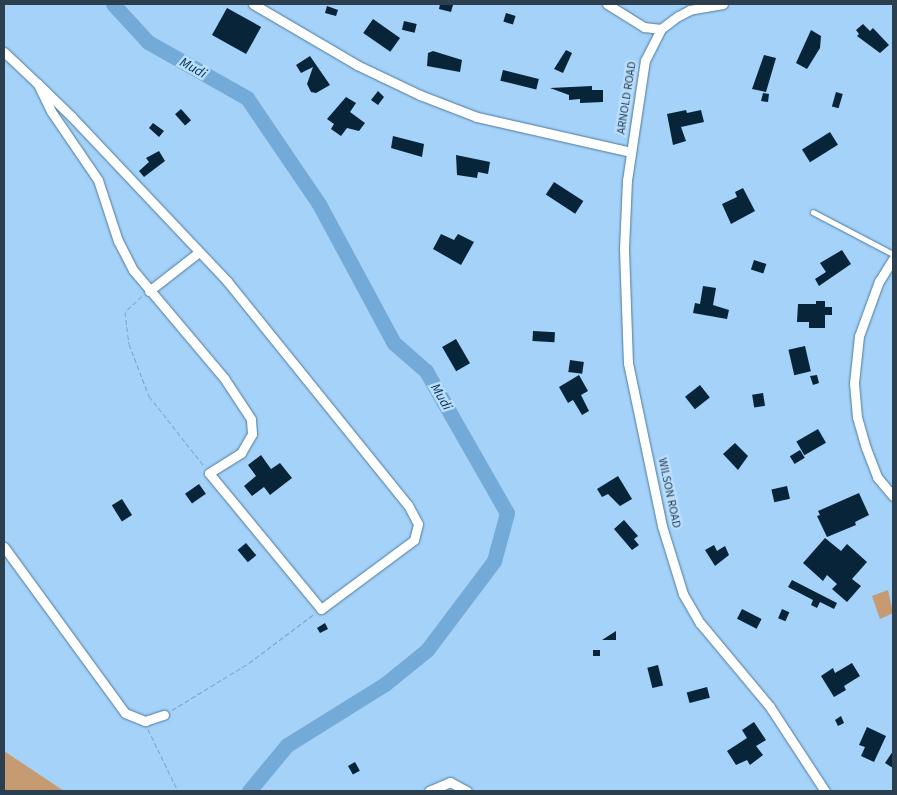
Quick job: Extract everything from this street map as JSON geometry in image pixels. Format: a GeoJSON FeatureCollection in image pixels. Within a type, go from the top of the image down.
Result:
{"type":"FeatureCollection","features":[{"type":"Feature","properties":{"kind":"street"},"geometry":{"type":"LineString","coordinates":[[253,4],[358,65],[420,95],[477,117],[631,152]]}},
{"type":"Feature","properties":{"kind":"street"},"geometry":{"type":"LineString","coordinates":[[607,4],[636,23],[661,29]]}},
{"type":"Feature","properties":{"kind":"street","name":"ARNOLD ROAD"},"geometry":{"type":"LineString","coordinates":[[631,152],[645,60],[661,29],[690,10],[723,4]]}},
{"type":"Feature","properties":{"kind":"street"},"geometry":{"type":"LineString","coordinates":[[4,52],[38,84],[199,252],[291,359],[408,506],[418,524],[414,540],[401,553],[320,609],[209,473],[241,453],[252,434],[251,419],[224,378],[148,291],[133,270],[118,241],[98,180],[51,111],[38,84]]}},
{"type":"Feature","properties":{"kind":"street","name":"WILSON ROAD"},"geometry":{"type":"LineString","coordinates":[[631,152],[624,249],[628,363],[672,567],[682,594],[700,623],[770,707],[826,791]]}},
{"type":"Feature","properties":{"kind":"street"},"geometry":{"type":"LineString","coordinates":[[148,291],[199,252]]}},
{"type":"Feature","properties":{"kind":"street"},"geometry":{"type":"LineString","coordinates":[[893,259],[880,281],[859,336],[854,383],[857,417],[866,448],[878,477],[893,496]]}},
{"type":"Feature","properties":{"kind":"street"},"geometry":{"type":"LineString","coordinates":[[4,547],[111,697],[125,713],[145,721],[164,716]]}},
{"type":"Feature","properties":{"kind":"street"},"geometry":{"type":"LineString","coordinates":[[429,791],[450,782],[467,791]]}},
{"type":"Feature","properties":{"kind":"lane"},"geometry":{"type":"LineString","coordinates":[[813,212],[893,254]]}},
{"type":"Feature","properties":{"kind":"path"},"geometry":{"type":"LineString","coordinates":[[148,291],[134,301],[125,312],[129,344],[149,396],[209,473]]}},
{"type":"Feature","properties":{"kind":"path"},"geometry":{"type":"LineString","coordinates":[[164,716],[249,663],[320,609]]}},
{"type":"Feature","properties":{"kind":"path"},"geometry":{"type":"LineString","coordinates":[[145,721],[178,791]]}},
{"type":"Feature","properties":{"kind":"shaded area"},"geometry":{"type":"Polygon","coordinates":[[[888,590],[893,613],[880,619],[872,596],[888,590]]]}},
{"type":"Feature","properties":{"kind":"shaded area"},"geometry":{"type":"Polygon","coordinates":[[[4,751],[64,791],[4,791],[4,751]]]}},
{"type":"Feature","properties":{"kind":"building"},"geometry":{"type":"Polygon","coordinates":[[[440,4],[453,5],[451,12],[439,9],[440,4]]]}},
{"type":"Feature","properties":{"kind":"building"},"geometry":{"type":"Polygon","coordinates":[[[327,6],[338,10],[336,16],[325,13],[327,6]]]}},
{"type":"Feature","properties":{"kind":"building"},"geometry":{"type":"Polygon","coordinates":[[[227,8],[261,27],[246,54],[212,35],[227,8]]]}},
{"type":"Feature","properties":{"kind":"building"},"geometry":{"type":"Polygon","coordinates":[[[506,13],[516,16],[513,25],[503,22],[506,13]]]}},
{"type":"Feature","properties":{"kind":"building"},"geometry":{"type":"Polygon","coordinates":[[[373,19],[400,38],[390,52],[363,33],[373,19]]]}},
{"type":"Feature","properties":{"kind":"building"},"geometry":{"type":"Polygon","coordinates":[[[404,21],[417,24],[415,33],[402,30],[404,21]]]}},
{"type":"Feature","properties":{"kind":"building"},"geometry":{"type":"Polygon","coordinates":[[[863,24],[870,31],[873,28],[889,45],[880,53],[857,36],[859,34],[856,30],[863,24]]]}},
{"type":"Feature","properties":{"kind":"building"},"geometry":{"type":"Polygon","coordinates":[[[811,30],[821,36],[820,48],[807,69],[796,63],[811,30]]]}},
{"type":"Feature","properties":{"kind":"building"},"geometry":{"type":"Polygon","coordinates":[[[566,50],[572,53],[563,73],[554,69],[566,50]]]}},
{"type":"Feature","properties":{"kind":"building"},"geometry":{"type":"Polygon","coordinates":[[[433,51],[462,60],[460,72],[427,66],[428,53],[433,51]]]}},
{"type":"Feature","properties":{"kind":"building"},"geometry":{"type":"Polygon","coordinates":[[[764,55],[776,58],[766,92],[752,89],[764,55]]]}},
{"type":"Feature","properties":{"kind":"building"},"geometry":{"type":"Polygon","coordinates":[[[310,56],[330,85],[316,93],[311,92],[307,84],[313,67],[301,73],[296,65],[310,56]]]}},
{"type":"Feature","properties":{"kind":"building"},"geometry":{"type":"Polygon","coordinates":[[[503,70],[539,79],[536,90],[500,81],[503,70]]]}},
{"type":"Feature","properties":{"kind":"building"},"geometry":{"type":"Polygon","coordinates":[[[592,86],[592,90],[603,90],[603,102],[580,103],[580,99],[569,100],[569,95],[550,88],[592,86]]]}},
{"type":"Feature","properties":{"kind":"building"},"geometry":{"type":"Polygon","coordinates":[[[378,91],[384,97],[378,105],[371,100],[378,91]]]}},
{"type":"Feature","properties":{"kind":"building"},"geometry":{"type":"Polygon","coordinates":[[[836,92],[843,94],[839,108],[832,106],[836,92]]]}},
{"type":"Feature","properties":{"kind":"building"},"geometry":{"type":"Polygon","coordinates":[[[763,93],[769,94],[768,102],[761,101],[763,93]]]}},
{"type":"Feature","properties":{"kind":"building"},"geometry":{"type":"Polygon","coordinates":[[[346,97],[356,103],[350,112],[365,123],[359,131],[347,128],[341,136],[331,129],[334,124],[327,119],[346,97]]]}},
{"type":"Feature","properties":{"kind":"building"},"geometry":{"type":"Polygon","coordinates":[[[181,109],[191,120],[185,126],[175,114],[181,109]]]}},
{"type":"Feature","properties":{"kind":"building"},"geometry":{"type":"Polygon","coordinates":[[[686,110],[687,113],[701,110],[704,122],[681,127],[686,141],[673,145],[667,114],[686,110]]]}},
{"type":"Feature","properties":{"kind":"building"},"geometry":{"type":"Polygon","coordinates":[[[153,123],[164,131],[159,137],[149,128],[153,123]]]}},
{"type":"Feature","properties":{"kind":"building"},"geometry":{"type":"Polygon","coordinates":[[[830,132],[838,145],[810,162],[802,149],[830,132]]]}},
{"type":"Feature","properties":{"kind":"building"},"geometry":{"type":"Polygon","coordinates":[[[393,136],[424,144],[422,157],[391,148],[393,136]]]}},
{"type":"Feature","properties":{"kind":"building"},"geometry":{"type":"Polygon","coordinates":[[[159,151],[165,161],[144,177],[139,171],[149,162],[146,158],[159,151]]]}},
{"type":"Feature","properties":{"kind":"building"},"geometry":{"type":"Polygon","coordinates":[[[456,155],[490,162],[488,174],[478,172],[477,178],[457,175],[456,155]]]}},
{"type":"Feature","properties":{"kind":"building"},"geometry":{"type":"Polygon","coordinates":[[[554,182],[583,201],[575,214],[546,195],[554,182]]]}},
{"type":"Feature","properties":{"kind":"building"},"geometry":{"type":"Polygon","coordinates":[[[743,188],[755,211],[731,224],[722,204],[737,197],[735,192],[743,188]]]}},
{"type":"Feature","properties":{"kind":"building"},"geometry":{"type":"Polygon","coordinates":[[[441,234],[454,240],[458,234],[474,242],[461,265],[433,249],[441,234]]]}},
{"type":"Feature","properties":{"kind":"building"},"geometry":{"type":"Polygon","coordinates":[[[842,250],[851,264],[819,286],[815,279],[826,272],[820,263],[842,250]]]}},
{"type":"Feature","properties":{"kind":"building"},"geometry":{"type":"Polygon","coordinates":[[[754,260],[766,264],[763,274],[751,270],[754,260]]]}},
{"type":"Feature","properties":{"kind":"building"},"geometry":{"type":"Polygon","coordinates":[[[703,286],[716,288],[713,305],[729,310],[727,319],[693,313],[695,303],[700,304],[703,286]]]}},
{"type":"Feature","properties":{"kind":"building"},"geometry":{"type":"Polygon","coordinates":[[[816,301],[825,301],[825,307],[832,307],[832,315],[825,315],[825,328],[809,328],[809,322],[797,322],[798,304],[816,304],[816,301]]]}},
{"type":"Feature","properties":{"kind":"building"},"geometry":{"type":"Polygon","coordinates":[[[533,331],[555,332],[554,342],[532,341],[533,331]]]}},
{"type":"Feature","properties":{"kind":"building"},"geometry":{"type":"Polygon","coordinates":[[[456,339],[470,363],[456,371],[442,347],[456,339]]]}},
{"type":"Feature","properties":{"kind":"building"},"geometry":{"type":"Polygon","coordinates":[[[805,346],[811,371],[794,375],[788,350],[805,346]]]}},
{"type":"Feature","properties":{"kind":"building"},"geometry":{"type":"Polygon","coordinates":[[[570,360],[584,362],[582,374],[568,372],[570,360]]]}},
{"type":"Feature","properties":{"kind":"building"},"geometry":{"type":"Polygon","coordinates":[[[579,375],[588,391],[581,395],[589,411],[582,415],[573,400],[568,403],[559,387],[579,375]]]}},
{"type":"Feature","properties":{"kind":"building"},"geometry":{"type":"Polygon","coordinates":[[[817,375],[819,383],[813,385],[810,376],[817,375]]]}},
{"type":"Feature","properties":{"kind":"building"},"geometry":{"type":"Polygon","coordinates":[[[700,385],[710,398],[695,409],[685,397],[700,385]]]}},
{"type":"Feature","properties":{"kind":"building"},"geometry":{"type":"Polygon","coordinates":[[[763,393],[765,406],[754,408],[752,395],[763,393]]]}},
{"type":"Feature","properties":{"kind":"building"},"geometry":{"type":"Polygon","coordinates":[[[818,429],[826,443],[804,455],[796,441],[818,429]]]}},
{"type":"Feature","properties":{"kind":"building"},"geometry":{"type":"Polygon","coordinates":[[[735,443],[748,456],[738,470],[723,454],[735,443]]]}},
{"type":"Feature","properties":{"kind":"building"},"geometry":{"type":"Polygon","coordinates":[[[800,450],[805,458],[795,464],[790,456],[800,450]]]}},
{"type":"Feature","properties":{"kind":"building"},"geometry":{"type":"Polygon","coordinates":[[[261,455],[271,469],[280,463],[292,478],[270,495],[264,487],[252,496],[244,486],[256,476],[248,465],[261,455]]]}},
{"type":"Feature","properties":{"kind":"building"},"geometry":{"type":"Polygon","coordinates":[[[618,476],[632,499],[620,506],[608,494],[602,497],[597,489],[618,476]]]}},
{"type":"Feature","properties":{"kind":"building"},"geometry":{"type":"Polygon","coordinates":[[[199,484],[206,494],[192,504],[185,494],[199,484]]]}},
{"type":"Feature","properties":{"kind":"building"},"geometry":{"type":"Polygon","coordinates":[[[787,486],[790,499],[774,502],[771,490],[787,486]]]}},
{"type":"Feature","properties":{"kind":"building"},"geometry":{"type":"Polygon","coordinates":[[[859,493],[869,515],[855,522],[856,525],[827,537],[817,516],[820,515],[818,511],[859,493]]]}},
{"type":"Feature","properties":{"kind":"building"},"geometry":{"type":"Polygon","coordinates":[[[122,499],[132,515],[122,521],[112,505],[122,499]]]}},
{"type":"Feature","properties":{"kind":"building"},"geometry":{"type":"Polygon","coordinates":[[[624,520],[638,536],[634,539],[639,545],[632,550],[614,529],[624,520]]]}},
{"type":"Feature","properties":{"kind":"building"},"geometry":{"type":"Polygon","coordinates":[[[825,538],[841,551],[847,544],[867,562],[852,579],[861,586],[847,602],[832,589],[837,584],[827,575],[823,581],[803,563],[825,538]]]}},
{"type":"Feature","properties":{"kind":"building"},"geometry":{"type":"Polygon","coordinates":[[[246,543],[256,555],[248,562],[238,550],[246,543]]]}},
{"type":"Feature","properties":{"kind":"building"},"geometry":{"type":"Polygon","coordinates":[[[714,545],[717,551],[725,546],[729,555],[715,566],[705,550],[714,545]]]}},
{"type":"Feature","properties":{"kind":"building"},"geometry":{"type":"Polygon","coordinates":[[[792,580],[837,603],[834,609],[820,602],[817,608],[811,605],[813,600],[788,587],[792,580]]]}},
{"type":"Feature","properties":{"kind":"building"},"geometry":{"type":"Polygon","coordinates":[[[742,609],[762,619],[757,629],[737,619],[742,609]]]}},
{"type":"Feature","properties":{"kind":"building"},"geometry":{"type":"Polygon","coordinates":[[[782,609],[789,612],[785,621],[778,618],[782,609]]]}},
{"type":"Feature","properties":{"kind":"building"},"geometry":{"type":"Polygon","coordinates":[[[325,623],[328,629],[320,633],[317,628],[325,623]]]}},
{"type":"Feature","properties":{"kind":"building"},"geometry":{"type":"Polygon","coordinates":[[[616,631],[616,640],[602,640],[616,631]]]}},
{"type":"Feature","properties":{"kind":"building"},"geometry":{"type":"Polygon","coordinates":[[[593,650],[600,650],[600,656],[593,656],[593,650]]]}},
{"type":"Feature","properties":{"kind":"building"},"geometry":{"type":"Polygon","coordinates":[[[852,663],[860,676],[844,686],[846,690],[834,697],[821,676],[833,668],[835,673],[852,663]]]}},
{"type":"Feature","properties":{"kind":"building"},"geometry":{"type":"Polygon","coordinates":[[[658,665],[663,685],[652,688],[647,668],[658,665]]]}},
{"type":"Feature","properties":{"kind":"building"},"geometry":{"type":"Polygon","coordinates":[[[707,687],[710,698],[690,703],[687,692],[707,687]]]}},
{"type":"Feature","properties":{"kind":"building"},"geometry":{"type":"Polygon","coordinates":[[[841,716],[844,723],[838,726],[835,720],[841,716]]]}},
{"type":"Feature","properties":{"kind":"building"},"geometry":{"type":"Polygon","coordinates":[[[754,722],[766,740],[756,746],[763,755],[750,765],[747,760],[736,765],[727,751],[747,738],[742,730],[754,722]]]}},
{"type":"Feature","properties":{"kind":"building"},"geometry":{"type":"Polygon","coordinates":[[[867,727],[886,736],[874,762],[861,756],[865,747],[859,745],[867,727]]]}},
{"type":"Feature","properties":{"kind":"building"},"geometry":{"type":"Polygon","coordinates":[[[893,751],[893,768],[885,763],[893,751]]]}},
{"type":"Feature","properties":{"kind":"building"},"geometry":{"type":"Polygon","coordinates":[[[355,762],[360,771],[353,775],[348,766],[355,762]]]}},
{"type":"Feature","properties":{"kind":"waterway","name":"Mudi"},"geometry":{"type":"LineString","coordinates":[[113,4],[148,42],[247,98],[319,204],[394,343],[426,371],[507,513],[494,561],[427,650],[385,684],[287,745],[249,791]]}}]}
